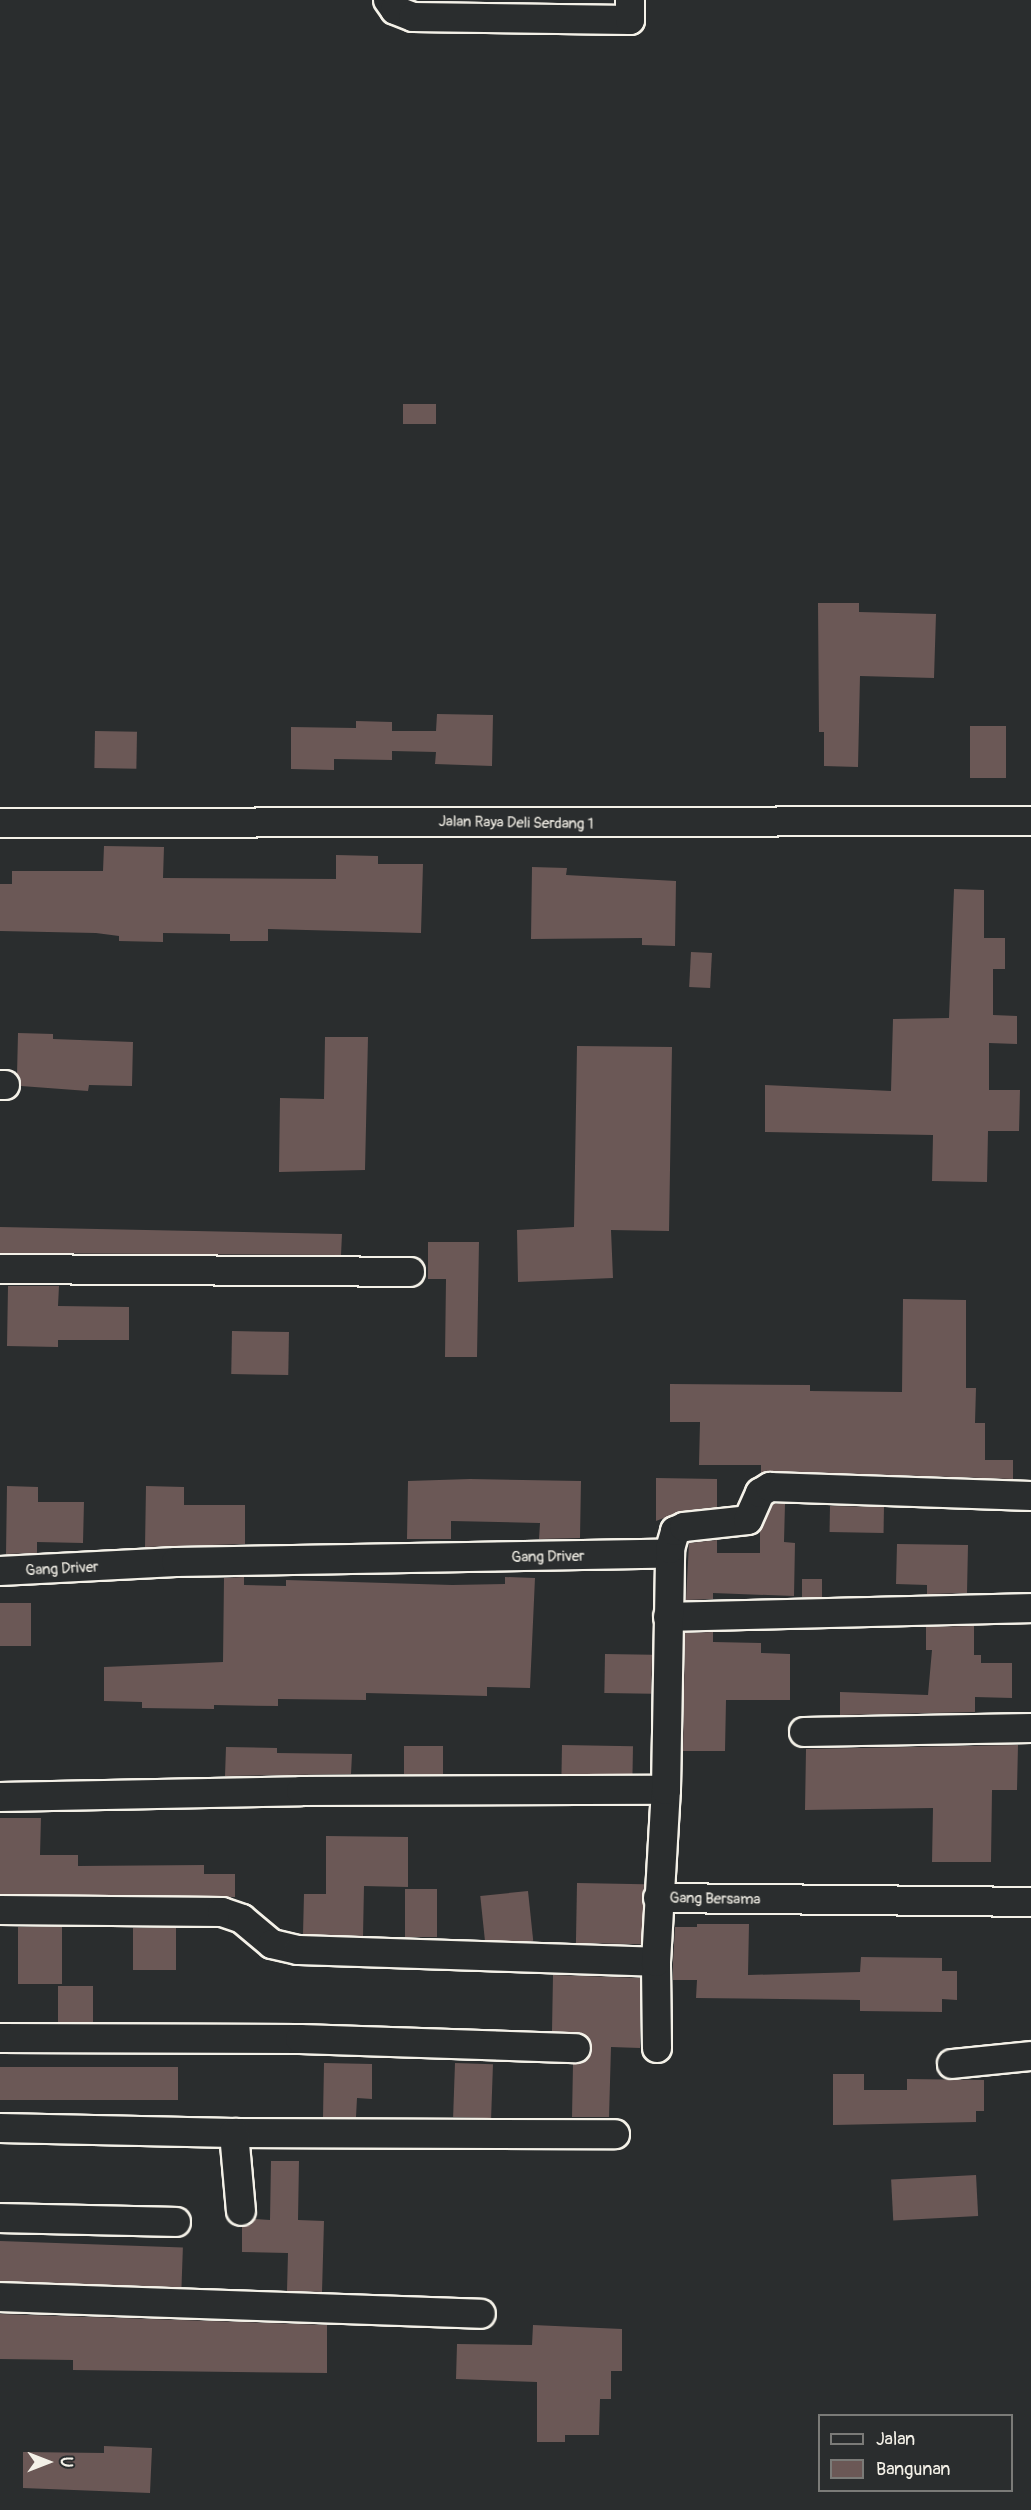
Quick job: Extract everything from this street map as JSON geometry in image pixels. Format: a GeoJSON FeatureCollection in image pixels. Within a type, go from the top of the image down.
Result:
{"type":"FeatureCollection","features":[{"type":"Feature","properties":{"kind":"street"},"geometry":{"type":"LineString","coordinates":[[388,0],[395,10],[413,17],[630,20],[630,0]]}},
{"type":"Feature","properties":{"kind":"street","name":"Jalan Raya Deli Serdang 1"},"geometry":{"type":"LineString","coordinates":[[0,823],[1031,821]]}},
{"type":"Feature","properties":{"kind":"street"},"geometry":{"type":"LineString","coordinates":[[0,1269],[410,1272]]}},
{"type":"Feature","properties":{"kind":"street"},"geometry":{"type":"LineString","coordinates":[[658,1898],[666,1790],[670,1553],[679,1528],[748,1520],[760,1493],[770,1487],[1031,1496]]}},
{"type":"Feature","properties":{"kind":"street","name":"Gang Driver"},"geometry":{"type":"LineString","coordinates":[[0,1571],[176,1562],[670,1553]]}},
{"type":"Feature","properties":{"kind":"street"},"geometry":{"type":"LineString","coordinates":[[668,1617],[1031,1608]]}},
{"type":"Feature","properties":{"kind":"street"},"geometry":{"type":"LineString","coordinates":[[1031,1707],[1031,1746]]}},
{"type":"Feature","properties":{"kind":"street"},"geometry":{"type":"LineString","coordinates":[[804,1732],[1031,1728]]}},
{"type":"Feature","properties":{"kind":"street"},"geometry":{"type":"LineString","coordinates":[[0,1797],[666,1790]]}},
{"type":"Feature","properties":{"kind":"street","name":"Gang Bersama"},"geometry":{"type":"LineString","coordinates":[[657,2048],[658,1898],[1031,1902]]}},
{"type":"Feature","properties":{"kind":"street"},"geometry":{"type":"LineString","coordinates":[[0,1910],[222,1912],[242,1919],[262,1938],[283,1948],[656,1962]]}},
{"type":"Feature","properties":{"kind":"street"},"geometry":{"type":"LineString","coordinates":[[0,2038],[300,2039],[576,2048]]}},
{"type":"Feature","properties":{"kind":"street"},"geometry":{"type":"LineString","coordinates":[[952,2064],[1031,2056]]}},
{"type":"Feature","properties":{"kind":"street"},"geometry":{"type":"LineString","coordinates":[[0,2128],[234,2133],[615,2134]]}},
{"type":"Feature","properties":{"kind":"street"},"geometry":{"type":"LineString","coordinates":[[234,2133],[241,2211]]}},
{"type":"Feature","properties":{"kind":"street"},"geometry":{"type":"LineString","coordinates":[[0,2218],[176,2222]]}},
{"type":"Feature","properties":{"kind":"street"},"geometry":{"type":"LineString","coordinates":[[0,2297],[482,2314]]}},
{"type":"Feature","properties":{"kind":"building"},"geometry":{"type":"Polygon","coordinates":[[[403,404],[436,404],[436,424],[403,424],[403,404]]]}},
{"type":"Feature","properties":{"kind":"building"},"geometry":{"type":"Polygon","coordinates":[[[818,603],[859,603],[859,612],[936,614],[934,678],[860,676],[858,767],[824,766],[824,732],[819,732],[818,603]]]}},
{"type":"Feature","properties":{"kind":"building"},"geometry":{"type":"Polygon","coordinates":[[[437,714],[493,715],[492,766],[435,764],[436,752],[392,751],[392,760],[334,759],[334,770],[291,769],[291,727],[356,728],[356,721],[392,722],[392,731],[436,731],[437,714]]]}},
{"type":"Feature","properties":{"kind":"building"},"geometry":{"type":"Polygon","coordinates":[[[970,726],[1006,726],[1006,778],[970,778],[970,726]]]}},
{"type":"Feature","properties":{"kind":"building"},"geometry":{"type":"Polygon","coordinates":[[[95,731],[137,732],[136,769],[94,768],[95,731]]]}},
{"type":"Feature","properties":{"kind":"building"},"geometry":{"type":"Polygon","coordinates":[[[104,846],[164,847],[163,878],[336,879],[336,855],[378,856],[378,864],[423,864],[421,933],[268,929],[268,941],[230,941],[230,934],[163,933],[163,942],[119,941],[119,936],[96,933],[0,931],[0,884],[12,884],[12,871],[103,871],[104,846]]]}},
{"type":"Feature","properties":{"kind":"building"},"geometry":{"type":"Polygon","coordinates":[[[532,867],[567,868],[566,875],[676,881],[675,946],[642,945],[642,938],[531,939],[532,867]]]}},
{"type":"Feature","properties":{"kind":"building"},"geometry":{"type":"Polygon","coordinates":[[[954,889],[984,890],[984,938],[1005,938],[1005,969],[993,969],[993,1015],[1017,1016],[1017,1044],[989,1043],[989,1090],[1020,1090],[1019,1131],[988,1131],[987,1182],[932,1181],[933,1135],[765,1132],[765,1085],[891,1091],[893,1019],[949,1018],[954,889]]]}},
{"type":"Feature","properties":{"kind":"building"},"geometry":{"type":"Polygon","coordinates":[[[691,952],[712,953],[710,988],[689,987],[691,952]]]}},
{"type":"Feature","properties":{"kind":"building"},"geometry":{"type":"Polygon","coordinates":[[[18,1033],[53,1034],[53,1039],[133,1042],[132,1086],[89,1085],[88,1091],[21,1086],[17,1075],[18,1033]]]}},
{"type":"Feature","properties":{"kind":"building"},"geometry":{"type":"Polygon","coordinates":[[[325,1037],[368,1037],[365,1170],[279,1172],[280,1098],[324,1099],[325,1037]]]}},
{"type":"Feature","properties":{"kind":"building"},"geometry":{"type":"Polygon","coordinates":[[[577,1046],[672,1047],[669,1231],[611,1230],[613,1278],[518,1282],[517,1230],[574,1227],[577,1046]]]}},
{"type":"Feature","properties":{"kind":"building"},"geometry":{"type":"Polygon","coordinates":[[[0,1227],[342,1234],[341,1255],[0,1253],[0,1227]]]}},
{"type":"Feature","properties":{"kind":"building"},"geometry":{"type":"Polygon","coordinates":[[[428,1242],[479,1242],[477,1357],[445,1357],[446,1279],[428,1279],[428,1242]]]}},
{"type":"Feature","properties":{"kind":"building"},"geometry":{"type":"Polygon","coordinates":[[[8,1286],[59,1286],[58,1306],[129,1307],[129,1340],[58,1340],[58,1347],[7,1346],[8,1286]]]}},
{"type":"Feature","properties":{"kind":"building"},"geometry":{"type":"Polygon","coordinates":[[[903,1299],[966,1300],[966,1388],[976,1388],[975,1423],[985,1423],[985,1460],[1013,1460],[1013,1479],[771,1471],[761,1473],[761,1465],[699,1465],[700,1422],[670,1422],[670,1384],[810,1385],[810,1391],[902,1392],[903,1299]]]}},
{"type":"Feature","properties":{"kind":"building"},"geometry":{"type":"Polygon","coordinates":[[[232,1331],[289,1332],[288,1375],[231,1374],[232,1331]]]}},
{"type":"Feature","properties":{"kind":"building"},"geometry":{"type":"Polygon","coordinates":[[[656,1478],[717,1479],[717,1507],[682,1511],[656,1521],[656,1478]]]}},
{"type":"Feature","properties":{"kind":"building"},"geometry":{"type":"Polygon","coordinates":[[[470,1479],[581,1481],[580,1538],[539,1539],[540,1523],[451,1521],[451,1539],[407,1539],[408,1481],[470,1479]]]}},
{"type":"Feature","properties":{"kind":"building"},"geometry":{"type":"Polygon","coordinates":[[[7,1486],[38,1487],[38,1502],[84,1502],[83,1543],[37,1542],[37,1553],[6,1554],[7,1486]]]}},
{"type":"Feature","properties":{"kind":"building"},"geometry":{"type":"Polygon","coordinates":[[[146,1486],[184,1487],[184,1505],[245,1505],[245,1544],[145,1547],[146,1486]]]}},
{"type":"Feature","properties":{"kind":"building"},"geometry":{"type":"Polygon","coordinates":[[[773,1504],[785,1504],[784,1542],[795,1543],[794,1596],[713,1593],[713,1599],[686,1600],[689,1543],[717,1540],[717,1553],[760,1553],[760,1530],[773,1504]]]}},
{"type":"Feature","properties":{"kind":"building"},"geometry":{"type":"Polygon","coordinates":[[[830,1506],[884,1507],[884,1533],[830,1532],[830,1506]]]}},
{"type":"Feature","properties":{"kind":"building"},"geometry":{"type":"Polygon","coordinates":[[[897,1544],[968,1545],[967,1593],[927,1594],[927,1585],[896,1584],[897,1544]]]}},
{"type":"Feature","properties":{"kind":"building"},"geometry":{"type":"Polygon","coordinates":[[[244,1577],[244,1585],[286,1586],[286,1580],[452,1585],[505,1584],[505,1577],[535,1578],[530,1688],[487,1687],[487,1696],[366,1693],[366,1700],[278,1699],[278,1706],[214,1705],[214,1709],[142,1708],[142,1702],[104,1701],[104,1667],[223,1662],[224,1578],[244,1577]]]}},
{"type":"Feature","properties":{"kind":"building"},"geometry":{"type":"Polygon","coordinates":[[[802,1579],[822,1579],[822,1597],[802,1597],[802,1579]]]}},
{"type":"Feature","properties":{"kind":"building"},"geometry":{"type":"Polygon","coordinates":[[[0,1603],[31,1603],[31,1646],[0,1646],[0,1603]]]}},
{"type":"Feature","properties":{"kind":"building"},"geometry":{"type":"Polygon","coordinates":[[[974,1626],[974,1655],[981,1655],[981,1663],[1012,1663],[1012,1698],[975,1697],[975,1712],[840,1715],[840,1692],[928,1695],[932,1650],[926,1650],[926,1627],[974,1626]]]}},
{"type":"Feature","properties":{"kind":"building"},"geometry":{"type":"Polygon","coordinates":[[[713,1632],[713,1642],[761,1643],[761,1653],[790,1654],[790,1700],[726,1700],[725,1751],[683,1751],[685,1633],[713,1632]]]}},
{"type":"Feature","properties":{"kind":"building"},"geometry":{"type":"Polygon","coordinates":[[[605,1654],[652,1655],[651,1694],[604,1693],[605,1654]]]}},
{"type":"Feature","properties":{"kind":"building"},"geometry":{"type":"Polygon","coordinates":[[[562,1745],[633,1746],[632,1775],[561,1774],[562,1745]]]}},
{"type":"Feature","properties":{"kind":"building"},"geometry":{"type":"Polygon","coordinates":[[[1018,1745],[1017,1790],[992,1790],[991,1862],[932,1862],[933,1808],[805,1810],[806,1749],[1018,1745]]]}},
{"type":"Feature","properties":{"kind":"building"},"geometry":{"type":"Polygon","coordinates":[[[404,1746],[443,1746],[443,1774],[404,1774],[404,1746]]]}},
{"type":"Feature","properties":{"kind":"building"},"geometry":{"type":"Polygon","coordinates":[[[226,1747],[277,1748],[277,1753],[352,1754],[351,1774],[225,1776],[226,1747]]]}},
{"type":"Feature","properties":{"kind":"building"},"geometry":{"type":"Polygon","coordinates":[[[0,1818],[41,1818],[40,1855],[78,1855],[78,1866],[204,1865],[204,1874],[235,1874],[235,1897],[0,1894],[0,1818]]]}},
{"type":"Feature","properties":{"kind":"building"},"geometry":{"type":"Polygon","coordinates":[[[326,1836],[408,1837],[408,1887],[364,1886],[363,1936],[303,1934],[304,1894],[326,1894],[326,1836]]]}},
{"type":"Feature","properties":{"kind":"building"},"geometry":{"type":"Polygon","coordinates":[[[577,1883],[644,1884],[643,1944],[576,1943],[577,1883]]]}},
{"type":"Feature","properties":{"kind":"building"},"geometry":{"type":"Polygon","coordinates":[[[405,1889],[437,1889],[437,1937],[405,1937],[405,1889]]]}},
{"type":"Feature","properties":{"kind":"building"},"geometry":{"type":"Polygon","coordinates":[[[528,1891],[533,1941],[485,1946],[480,1896],[528,1891]]]}},
{"type":"Feature","properties":{"kind":"building"},"geometry":{"type":"Polygon","coordinates":[[[697,1924],[749,1924],[748,1975],[860,1972],[861,1957],[942,1958],[942,1971],[957,1971],[957,2000],[942,1999],[942,2012],[860,2011],[860,2000],[696,1998],[697,1980],[673,1980],[673,1962],[675,1927],[697,1927],[697,1924]]]}},
{"type":"Feature","properties":{"kind":"building"},"geometry":{"type":"Polygon","coordinates":[[[18,1927],[62,1927],[62,1984],[18,1984],[18,1927]]]}},
{"type":"Feature","properties":{"kind":"building"},"geometry":{"type":"Polygon","coordinates":[[[133,1928],[176,1928],[176,1970],[133,1970],[133,1928]]]}},
{"type":"Feature","properties":{"kind":"building"},"geometry":{"type":"Polygon","coordinates":[[[553,1975],[640,1978],[640,2048],[611,2047],[609,2117],[572,2117],[573,2064],[584,2062],[592,2048],[584,2034],[552,2031],[553,1975]]]}},
{"type":"Feature","properties":{"kind":"building"},"geometry":{"type":"Polygon","coordinates":[[[58,1986],[93,1986],[93,2022],[58,2022],[58,1986]]]}},
{"type":"Feature","properties":{"kind":"building"},"geometry":{"type":"Polygon","coordinates":[[[324,2063],[372,2064],[372,2099],[357,2098],[356,2117],[323,2117],[324,2063]]]}},
{"type":"Feature","properties":{"kind":"building"},"geometry":{"type":"Polygon","coordinates":[[[455,2063],[493,2064],[491,2118],[453,2117],[455,2063]]]}},
{"type":"Feature","properties":{"kind":"building"},"geometry":{"type":"Polygon","coordinates":[[[0,2067],[178,2067],[178,2100],[0,2100],[0,2067]]]}},
{"type":"Feature","properties":{"kind":"building"},"geometry":{"type":"Polygon","coordinates":[[[833,2074],[864,2074],[864,2090],[907,2090],[907,2079],[984,2080],[984,2111],[976,2111],[976,2122],[833,2125],[833,2074]]]}},
{"type":"Feature","properties":{"kind":"building"},"geometry":{"type":"Polygon","coordinates":[[[271,2161],[299,2161],[298,2220],[324,2221],[322,2292],[287,2291],[288,2253],[242,2252],[242,2227],[255,2219],[270,2220],[271,2161]]]}},
{"type":"Feature","properties":{"kind":"building"},"geometry":{"type":"Polygon","coordinates":[[[976,2175],[978,2216],[893,2220],[891,2179],[976,2175]]]}},
{"type":"Feature","properties":{"kind":"building"},"geometry":{"type":"Polygon","coordinates":[[[0,2241],[183,2247],[181,2287],[0,2281],[0,2241]]]}},
{"type":"Feature","properties":{"kind":"building"},"geometry":{"type":"Polygon","coordinates":[[[0,2314],[327,2325],[327,2373],[73,2370],[73,2360],[0,2359],[0,2314]]]}},
{"type":"Feature","properties":{"kind":"building"},"geometry":{"type":"Polygon","coordinates":[[[533,2325],[622,2329],[622,2371],[611,2371],[611,2399],[600,2399],[599,2435],[565,2435],[565,2442],[537,2442],[537,2382],[456,2379],[457,2344],[532,2345],[533,2325]]]}},
{"type":"Feature","properties":{"kind":"building"},"geometry":{"type":"Polygon","coordinates":[[[104,2446],[152,2448],[150,2493],[23,2488],[23,2452],[104,2453],[104,2446]]]}}]}
